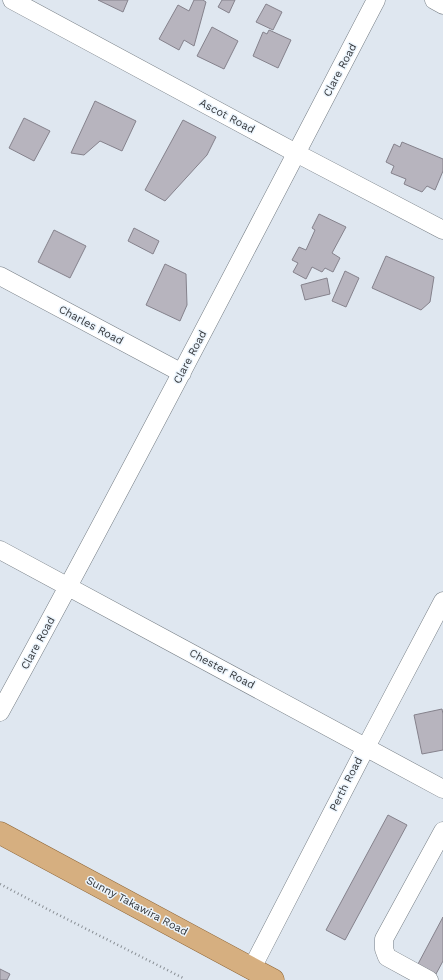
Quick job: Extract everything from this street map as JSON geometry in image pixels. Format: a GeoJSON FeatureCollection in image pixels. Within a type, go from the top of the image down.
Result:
{"type":"FeatureCollection","features":[{"type":"Feature","properties":{"kind":"main road","name":"Sunny Takawira Road"},"geometry":{"type":"LineString","coordinates":[[0,833],[274,980]]}},
{"type":"Feature","properties":{"kind":"street","name":"Ascot Road"},"geometry":{"type":"LineString","coordinates":[[12,0],[296,153],[443,230]]}},
{"type":"Feature","properties":{"kind":"street","name":"Clare Road"},"geometry":{"type":"LineString","coordinates":[[0,712],[182,373],[376,0]]}},
{"type":"Feature","properties":{"kind":"street"},"geometry":{"type":"LineString","coordinates":[[434,0],[443,5]]}},
{"type":"Feature","properties":{"kind":"street","name":"Charles Road"},"geometry":{"type":"LineString","coordinates":[[0,276],[182,373]]}},
{"type":"Feature","properties":{"kind":"street","name":"Chester Road"},"geometry":{"type":"LineString","coordinates":[[0,550],[443,789]]}},
{"type":"Feature","properties":{"kind":"street","name":"Perth Road"},"geometry":{"type":"LineString","coordinates":[[252,968],[443,601]]}},
{"type":"Feature","properties":{"kind":"street"},"geometry":{"type":"LineString","coordinates":[[429,980],[387,957],[384,949],[384,939],[443,831]]}},
{"type":"Feature","properties":{"kind":"path"},"geometry":{"type":"LineString","coordinates":[[0,884],[182,978]]}},
{"type":"Feature","properties":{"kind":"building"},"geometry":{"type":"Polygon","coordinates":[[[98,0],[128,0],[123,12],[98,0]]]}},
{"type":"Feature","properties":{"kind":"building"},"geometry":{"type":"Polygon","coordinates":[[[194,0],[203,0],[206,2],[194,46],[184,40],[179,50],[159,39],[178,5],[189,11],[194,0]]]}},
{"type":"Feature","properties":{"kind":"building"},"geometry":{"type":"Polygon","coordinates":[[[222,0],[235,0],[229,13],[218,7],[222,0]]]}},
{"type":"Feature","properties":{"kind":"building"},"geometry":{"type":"Polygon","coordinates":[[[266,4],[282,12],[273,30],[256,22],[266,4]]]}},
{"type":"Feature","properties":{"kind":"building"},"geometry":{"type":"Polygon","coordinates":[[[212,27],[238,41],[224,69],[197,56],[212,27]]]}},
{"type":"Feature","properties":{"kind":"building"},"geometry":{"type":"Polygon","coordinates":[[[269,30],[291,40],[278,68],[253,56],[263,32],[267,34],[269,30]]]}},
{"type":"Feature","properties":{"kind":"building"},"geometry":{"type":"Polygon","coordinates":[[[95,101],[136,121],[122,151],[100,141],[84,155],[71,153],[95,101]]]}},
{"type":"Feature","properties":{"kind":"building"},"geometry":{"type":"Polygon","coordinates":[[[24,118],[50,131],[34,161],[9,148],[24,118]]]}},
{"type":"Feature","properties":{"kind":"building"},"geometry":{"type":"Polygon","coordinates":[[[183,120],[216,137],[207,155],[165,201],[145,190],[183,120]]]}},
{"type":"Feature","properties":{"kind":"building"},"geometry":{"type":"Polygon","coordinates":[[[402,142],[443,159],[443,171],[435,190],[427,186],[422,192],[404,184],[406,179],[391,173],[394,166],[386,162],[394,144],[400,147],[402,142]]]}},
{"type":"Feature","properties":{"kind":"building"},"geometry":{"type":"Polygon","coordinates":[[[319,214],[346,227],[332,253],[340,258],[333,272],[325,268],[322,272],[312,267],[306,279],[293,272],[298,263],[292,260],[299,247],[306,250],[315,230],[312,228],[319,214]]]}},
{"type":"Feature","properties":{"kind":"building"},"geometry":{"type":"Polygon","coordinates":[[[134,228],[159,241],[153,254],[128,241],[134,228]]]}},
{"type":"Feature","properties":{"kind":"building"},"geometry":{"type":"Polygon","coordinates":[[[54,230],[86,246],[70,278],[38,262],[54,230]]]}},
{"type":"Feature","properties":{"kind":"building"},"geometry":{"type":"Polygon","coordinates":[[[386,256],[434,277],[430,302],[421,310],[372,288],[386,256]]]}},
{"type":"Feature","properties":{"kind":"building"},"geometry":{"type":"Polygon","coordinates":[[[165,264],[186,274],[187,305],[180,321],[146,305],[165,264]]]}},
{"type":"Feature","properties":{"kind":"building"},"geometry":{"type":"Polygon","coordinates":[[[345,271],[359,278],[346,307],[332,301],[345,271]]]}},
{"type":"Feature","properties":{"kind":"building"},"geometry":{"type":"Polygon","coordinates":[[[327,278],[330,294],[305,300],[301,285],[327,278]]]}},
{"type":"Feature","properties":{"kind":"building"},"geometry":{"type":"Polygon","coordinates":[[[442,709],[443,750],[422,754],[414,715],[442,709]]]}},
{"type":"Feature","properties":{"kind":"building"},"geometry":{"type":"Polygon","coordinates":[[[388,815],[407,825],[345,940],[326,930],[388,815]]]}},
{"type":"Feature","properties":{"kind":"building"},"geometry":{"type":"Polygon","coordinates":[[[443,917],[443,961],[436,974],[418,964],[443,917]]]}},
{"type":"Feature","properties":{"kind":"building"},"geometry":{"type":"Polygon","coordinates":[[[0,969],[10,974],[7,980],[0,980],[0,969]]]}}]}
